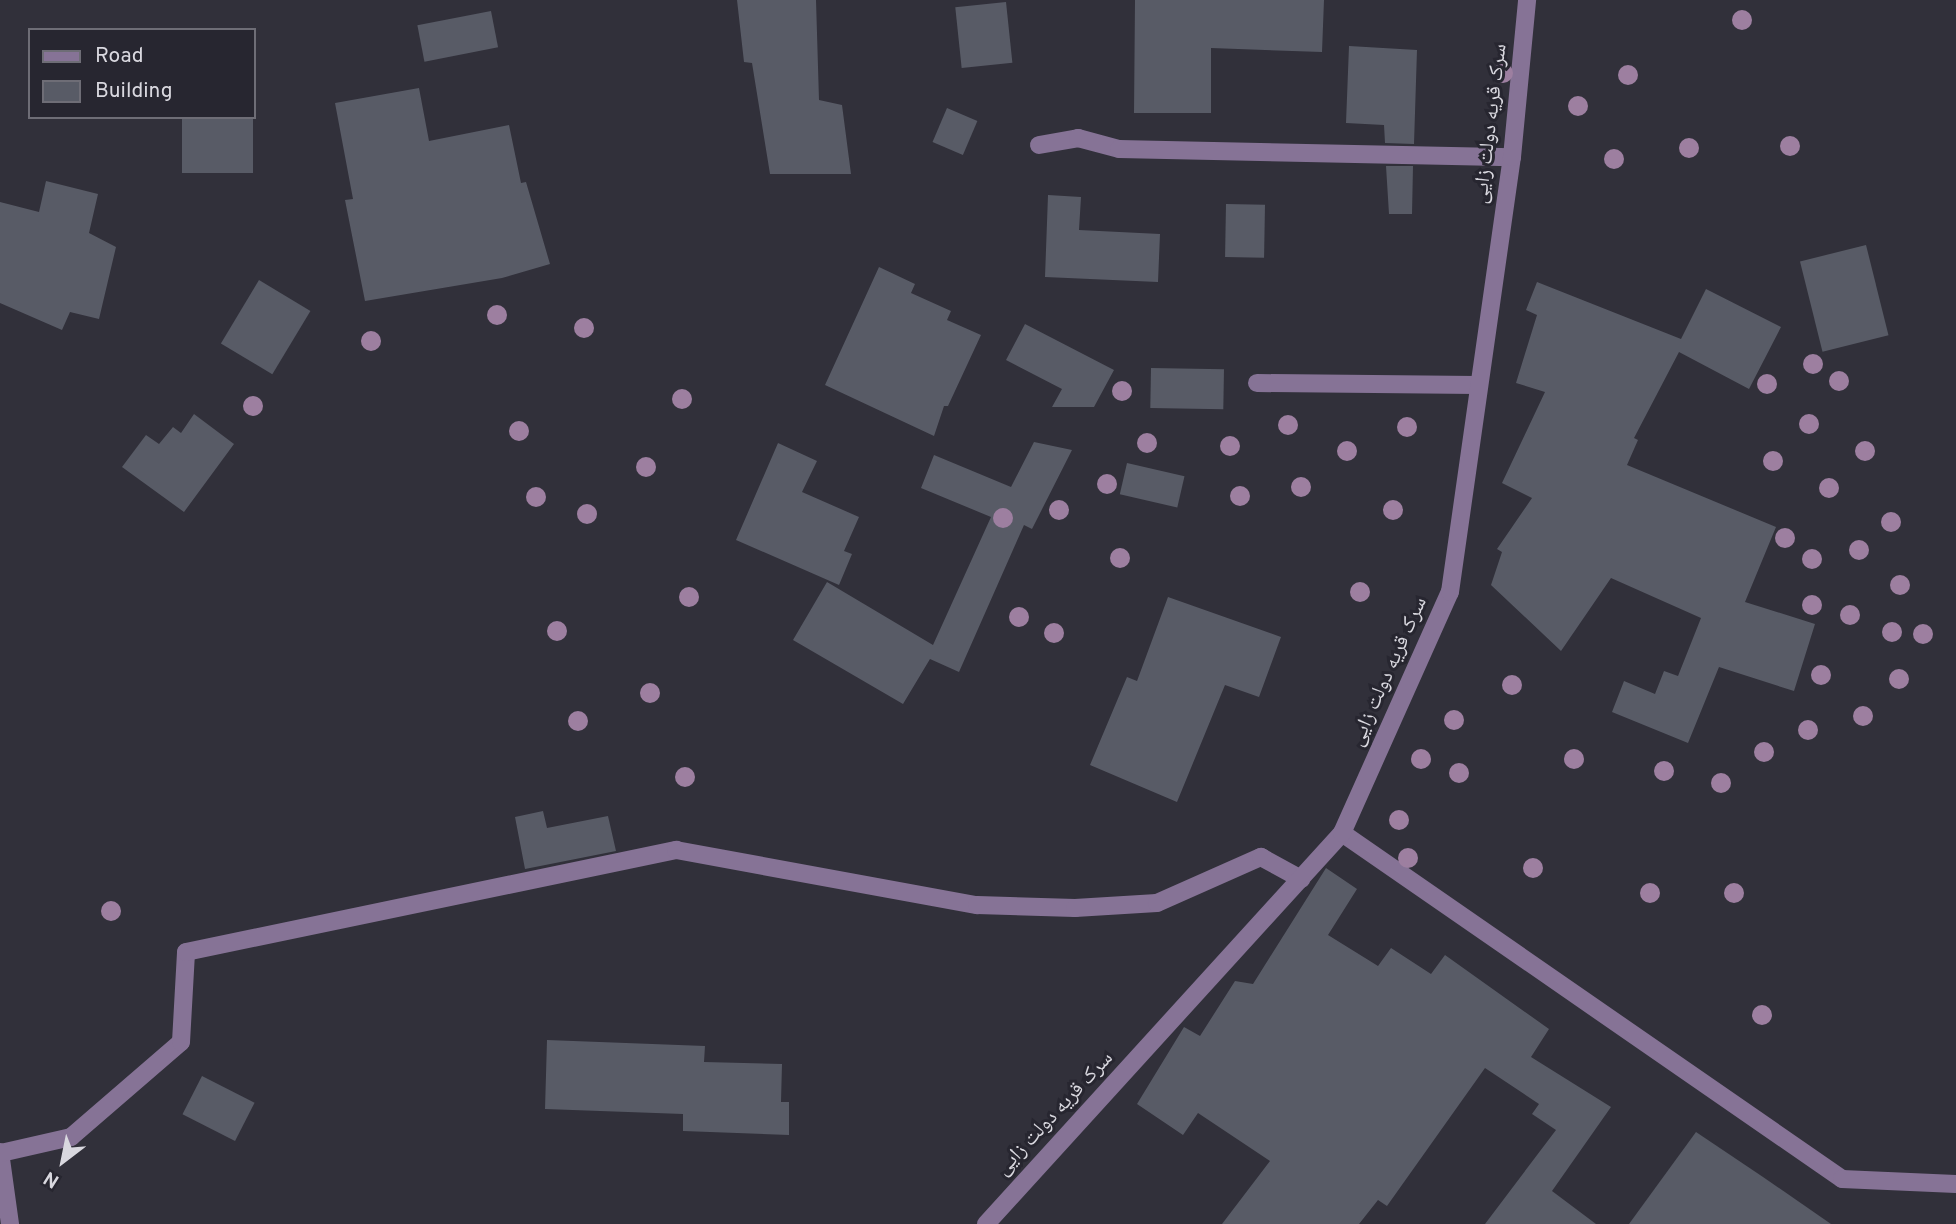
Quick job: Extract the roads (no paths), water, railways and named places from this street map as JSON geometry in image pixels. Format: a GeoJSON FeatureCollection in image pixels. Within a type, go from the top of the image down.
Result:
{"type":"FeatureCollection","features":[{"type":"Feature","properties":{"kind":"street","name":"سرک قریه دولت زایی"},"geometry":{"type":"LineString","coordinates":[[986,1224],[1342,833],[1450,592],[1477,385],[1512,157],[1527,0]]}},
{"type":"Feature","properties":{"kind":"street"},"geometry":{"type":"LineString","coordinates":[[1039,145],[1078,138],[1119,149],[1512,157]]}},
{"type":"Feature","properties":{"kind":"street"},"geometry":{"type":"LineString","coordinates":[[1257,383],[1477,385]]}},
{"type":"Feature","properties":{"kind":"street"},"geometry":{"type":"LineString","coordinates":[[1342,833],[1842,1179],[1956,1184]]}},
{"type":"Feature","properties":{"kind":"street"},"geometry":{"type":"LineString","coordinates":[[10,1224],[0,1152],[71,1137],[181,1042],[186,952],[676,850],[977,905],[1075,908],[1157,903],[1261,857],[1301,879]]}}]}
